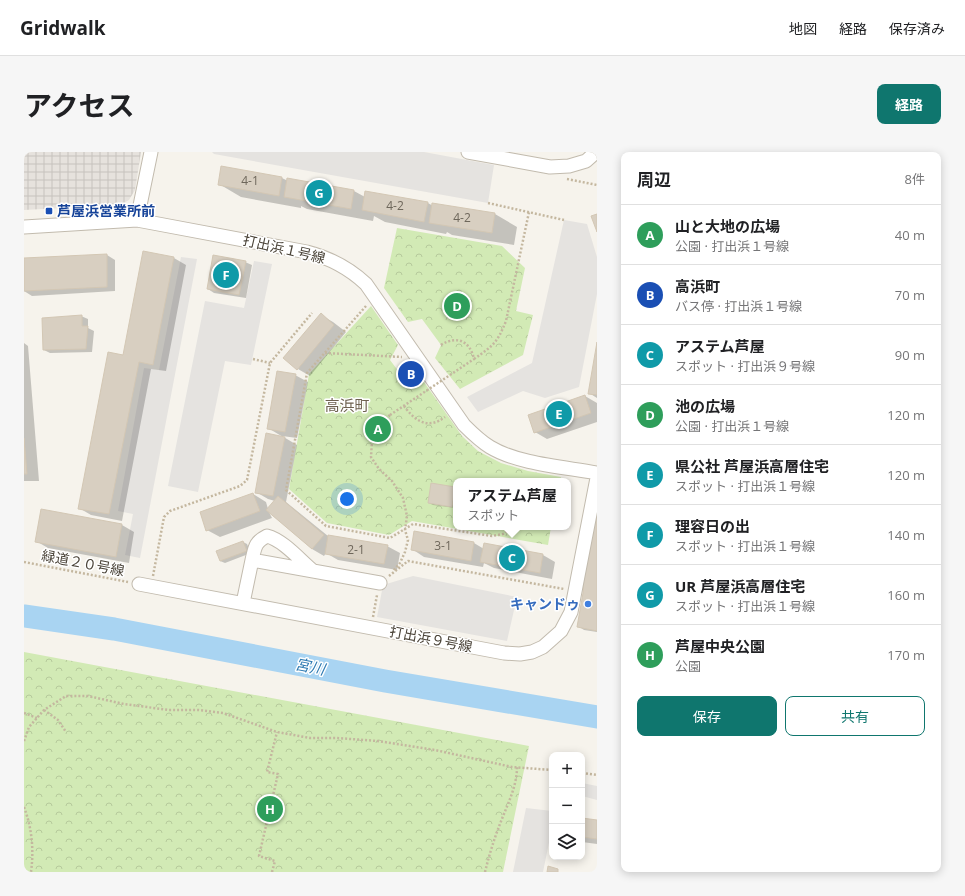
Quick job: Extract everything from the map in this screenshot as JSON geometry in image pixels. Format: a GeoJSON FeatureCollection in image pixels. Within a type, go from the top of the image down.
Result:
{"type":"FeatureCollection","features":[{"type":"Feature","properties":{"kind":"street"},"geometry":{"type":"LineString","coordinates":[[136,220],[151,152]]}},
{"type":"Feature","properties":{"kind":"street"},"geometry":{"type":"LineString","coordinates":[[468,152],[550,167],[569,166],[586,161],[596,152]]}},
{"type":"Feature","properties":{"kind":"street","name":"打出浜１号線"},"geometry":{"type":"LineString","coordinates":[[24,227],[136,220],[320,255],[345,267],[357,275],[366,284],[464,425],[476,437],[490,448],[507,455],[528,461],[597,473]]}},
{"type":"Feature","properties":{"kind":"street","name":"打出浜９号線"},"geometry":{"type":"LineString","coordinates":[[145,585],[504,653],[520,654],[532,652],[543,647],[561,631],[571,612],[597,478]]}},
{"type":"Feature","properties":{"kind":"street"},"geometry":{"type":"LineString","coordinates":[[243,603],[255,546],[260,540],[267,536],[274,537],[313,571]]}},
{"type":"Feature","properties":{"kind":"street"},"geometry":{"type":"LineString","coordinates":[[252,560],[313,571],[384,580]]}},
{"type":"Feature","properties":{"kind":"path"},"geometry":{"type":"LineString","coordinates":[[563,179],[597,185]]}},
{"type":"Feature","properties":{"kind":"path"},"geometry":{"type":"LineString","coordinates":[[488,203],[564,220]]}},
{"type":"Feature","properties":{"kind":"path"},"geometry":{"type":"LineString","coordinates":[[371,627],[384,580],[400,563],[408,540],[405,530],[407,516],[403,498],[371,457],[372,440],[378,425],[390,415],[491,347],[500,338],[506,321],[529,212]]}},
{"type":"Feature","properties":{"kind":"path"},"geometry":{"type":"LineString","coordinates":[[375,296],[307,373],[286,490],[326,526],[390,538],[413,524],[492,536],[503,534],[509,530]]}},
{"type":"Feature","properties":{"kind":"path"},"geometry":{"type":"LineString","coordinates":[[145,585],[164,517],[170,511],[240,486],[247,480],[270,363],[312,313]]}},
{"type":"Feature","properties":{"kind":"path"},"geometry":{"type":"LineString","coordinates":[[441,345],[448,340],[456,339],[468,346],[473,352],[474,358]]}},
{"type":"Feature","properties":{"kind":"path"},"geometry":{"type":"LineString","coordinates":[[325,353],[418,358]]}},
{"type":"Feature","properties":{"kind":"path"},"geometry":{"type":"LineString","coordinates":[[253,359],[270,363]]}},
{"type":"Feature","properties":{"kind":"path"},"geometry":{"type":"LineString","coordinates":[[404,406],[417,420],[428,424],[439,421],[445,416]]}},
{"type":"Feature","properties":{"kind":"path"},"geometry":{"type":"LineString","coordinates":[[384,580],[408,561],[576,591]]}},
{"type":"Feature","properties":{"kind":"path","name":"緑道２０号線"},"geometry":{"type":"LineString","coordinates":[[24,562],[145,585]]}},
{"type":"Feature","properties":{"kind":"path"},"geometry":{"type":"LineString","coordinates":[[24,741],[29,727],[44,710],[66,696],[88,696],[124,704],[169,710],[199,710],[223,713],[277,732],[310,738],[378,741],[435,750],[517,767],[549,770]]}},
{"type":"Feature","properties":{"kind":"path"},"geometry":{"type":"LineString","coordinates":[[44,710],[58,720],[66,732]]}},
{"type":"Feature","properties":{"kind":"path"},"geometry":{"type":"LineString","coordinates":[[24,713],[37,718]]}},
{"type":"Feature","properties":{"kind":"path"},"geometry":{"type":"LineString","coordinates":[[272,872],[275,861],[259,856],[278,774],[267,772],[277,732]]}},
{"type":"Feature","properties":{"kind":"path"},"geometry":{"type":"LineString","coordinates":[[485,872],[499,825],[512,793],[517,775],[517,767]]}},
{"type":"Feature","properties":{"kind":"path"},"geometry":{"type":"LineString","coordinates":[[585,773],[597,775]]}},
{"type":"Feature","properties":{"kind":"path"},"geometry":{"type":"LineString","coordinates":[[24,807],[32,839],[33,862],[31,872]]}},
{"type":"Feature","properties":{"kind":"shaded area"},"geometry":{"type":"Polygon","coordinates":[[[24,152],[141,152],[135,190],[129,200],[120,205],[24,210],[24,152]]]}},
{"type":"Feature","properties":{"kind":"shaded area"},"geometry":{"type":"Polygon","coordinates":[[[212,152],[424,152],[494,165],[488,203],[214,154],[212,152]]]}},
{"type":"Feature","properties":{"kind":"shaded area"},"geometry":{"type":"Polygon","coordinates":[[[564,220],[587,224],[597,257],[597,294],[579,387],[545,398],[523,391],[478,412],[467,397],[532,363],[564,220]]]}},
{"type":"Feature","properties":{"kind":"shaded area"},"geometry":{"type":"Polygon","coordinates":[[[181,257],[197,259],[140,558],[125,555],[133,514],[118,511],[144,368],[159,370],[181,257]]]}},
{"type":"Feature","properties":{"kind":"shaded area"},"geometry":{"type":"Polygon","coordinates":[[[254,261],[272,264],[251,365],[225,361],[198,492],[168,486],[205,301],[244,308],[254,261]]]}},
{"type":"Feature","properties":{"kind":"shaded area"},"geometry":{"type":"Polygon","coordinates":[[[413,576],[517,597],[507,641],[377,617],[383,585],[413,576]]]}},
{"type":"Feature","properties":{"kind":"shaded area"},"geometry":{"type":"Polygon","coordinates":[[[585,784],[597,786],[597,800],[585,797],[585,784]]]}},
{"type":"Feature","properties":{"kind":"shaded area"},"geometry":{"type":"Polygon","coordinates":[[[526,808],[549,811],[549,843],[543,872],[513,872],[526,808]]]}},
{"type":"Feature","properties":{"kind":"green space"},"geometry":{"type":"Polygon","coordinates":[[[397,228],[502,246],[525,268],[516,311],[533,315],[523,355],[460,389],[435,358],[441,345],[422,319],[408,322],[384,288],[397,228]]]}},
{"type":"Feature","properties":{"kind":"green space"},"geometry":{"type":"Polygon","coordinates":[[[371,306],[398,345],[390,360],[408,384],[424,382],[462,436],[478,451],[501,463],[561,478],[453,478],[453,528],[412,521],[389,535],[327,523],[289,489],[309,374],[371,306]]]}},
{"type":"Feature","properties":{"kind":"green space"},"geometry":{"type":"Polygon","coordinates":[[[463,530],[550,530],[548,545],[463,530]]]}},
{"type":"Feature","properties":{"kind":"green space"},"geometry":{"type":"Polygon","coordinates":[[[24,652],[529,746],[503,872],[24,872],[24,652]]]}},
{"type":"Feature","properties":{"kind":"building"},"geometry":{"type":"Polygon","coordinates":[[[221,166],[282,177],[279,196],[218,185],[221,166]]]}},
{"type":"Feature","properties":{"kind":"building"},"geometry":{"type":"Polygon","coordinates":[[[287,178],[354,190],[351,209],[284,197],[287,178]]]}},
{"type":"Feature","properties":{"kind":"building"},"geometry":{"type":"Polygon","coordinates":[[[365,191],[428,202],[424,222],[362,210],[365,191]]]}},
{"type":"Feature","properties":{"kind":"building"},"geometry":{"type":"Polygon","coordinates":[[[432,203],[495,213],[492,233],[429,223],[432,203]]]}},
{"type":"Feature","properties":{"kind":"building"},"geometry":{"type":"Polygon","coordinates":[[[597,214],[597,232],[591,216],[597,214]]]}},
{"type":"Feature","properties":{"kind":"building"},"geometry":{"type":"Polygon","coordinates":[[[143,251],[174,257],[153,365],[139,362],[109,514],[78,509],[108,352],[123,355],[143,251]]]}},
{"type":"Feature","properties":{"kind":"building"},"geometry":{"type":"Polygon","coordinates":[[[107,254],[107,287],[24,291],[24,258],[107,254]]]}},
{"type":"Feature","properties":{"kind":"building"},"geometry":{"type":"Polygon","coordinates":[[[213,255],[246,261],[239,295],[207,289],[213,255]]]}},
{"type":"Feature","properties":{"kind":"building"},"geometry":{"type":"Polygon","coordinates":[[[321,313],[334,325],[297,370],[283,358],[321,313]]]}},
{"type":"Feature","properties":{"kind":"building"},"geometry":{"type":"Polygon","coordinates":[[[82,315],[82,326],[88,326],[86,349],[43,350],[42,318],[82,315]]]}},
{"type":"Feature","properties":{"kind":"building"},"geometry":{"type":"Polygon","coordinates":[[[597,342],[597,395],[588,394],[597,342]]]}},
{"type":"Feature","properties":{"kind":"building"},"geometry":{"type":"Polygon","coordinates":[[[277,371],[296,374],[285,432],[267,429],[277,371]]]}},
{"type":"Feature","properties":{"kind":"building"},"geometry":{"type":"Polygon","coordinates":[[[585,395],[591,413],[534,433],[528,415],[585,395]]]}},
{"type":"Feature","properties":{"kind":"building"},"geometry":{"type":"Polygon","coordinates":[[[266,433],[285,437],[273,496],[255,493],[266,433]]]}},
{"type":"Feature","properties":{"kind":"building"},"geometry":{"type":"Polygon","coordinates":[[[24,438],[27,474],[24,474],[24,438]]]}},
{"type":"Feature","properties":{"kind":"building"},"geometry":{"type":"Polygon","coordinates":[[[431,483],[453,487],[452,507],[428,503],[431,483]]]}},
{"type":"Feature","properties":{"kind":"building"},"geometry":{"type":"Polygon","coordinates":[[[253,493],[260,511],[206,531],[200,512],[253,493]]]}},
{"type":"Feature","properties":{"kind":"building"},"geometry":{"type":"Polygon","coordinates":[[[278,496],[324,535],[312,549],[266,510],[278,496]]]}},
{"type":"Feature","properties":{"kind":"building"},"geometry":{"type":"Polygon","coordinates":[[[41,509],[122,524],[116,557],[35,542],[41,509]]]}},
{"type":"Feature","properties":{"kind":"building"},"geometry":{"type":"Polygon","coordinates":[[[597,512],[597,631],[577,627],[583,593],[583,584],[597,512]]]}},
{"type":"Feature","properties":{"kind":"building"},"geometry":{"type":"Polygon","coordinates":[[[414,531],[474,542],[471,561],[411,550],[414,531]]]}},
{"type":"Feature","properties":{"kind":"building"},"geometry":{"type":"Polygon","coordinates":[[[328,535],[388,545],[384,564],[325,554],[328,535]]]}},
{"type":"Feature","properties":{"kind":"building"},"geometry":{"type":"Polygon","coordinates":[[[243,541],[247,551],[220,561],[216,551],[243,541]]]}},
{"type":"Feature","properties":{"kind":"building"},"geometry":{"type":"Polygon","coordinates":[[[484,543],[543,554],[540,573],[480,562],[484,543]]]}},
{"type":"Feature","properties":{"kind":"building"},"geometry":{"type":"Polygon","coordinates":[[[585,818],[597,820],[597,839],[585,837],[585,818]]]}},
{"type":"Feature","properties":{"kind":"building"},"geometry":{"type":"Polygon","coordinates":[[[548,866],[558,869],[558,872],[547,872],[548,866]]]}},
{"type":"Feature","properties":{"kind":"waterway","name":"宮川"},"geometry":{"type":"LineString","coordinates":[[24,616],[114,629],[385,681],[597,717]]}},
{"type":"Feature","properties":{"kind":"place","name":"UR 芦屋浜高層住宅"},"geometry":{"type":"Point","coordinates":[319,193]}},
{"type":"Feature","properties":{"kind":"place","name":"芦屋浜営業所前"},"geometry":{"type":"Point","coordinates":[49,211]}},
{"type":"Feature","properties":{"kind":"place","name":"理容日の出"},"geometry":{"type":"Point","coordinates":[226,275]}},
{"type":"Feature","properties":{"kind":"place","name":"池の広場"},"geometry":{"type":"Point","coordinates":[457,306]}},
{"type":"Feature","properties":{"kind":"place","name":"高浜町"},"geometry":{"type":"Point","coordinates":[411,374]}},
{"type":"Feature","properties":{"kind":"place","name":"県公社 芦屋浜高層住宅"},"geometry":{"type":"Point","coordinates":[559,414]}},
{"type":"Feature","properties":{"kind":"place","name":"山と大地の広場"},"geometry":{"type":"Point","coordinates":[378,429]}},
{"type":"Feature","properties":{"kind":"place","name":"アステム芦屋"},"geometry":{"type":"Point","coordinates":[512,558]}},
{"type":"Feature","properties":{"kind":"place","name":"キャンドゥ"},"geometry":{"type":"Point","coordinates":[588,604]}},
{"type":"Feature","properties":{"kind":"place","name":"芦屋中央公園"},"geometry":{"type":"Point","coordinates":[270,809]}},
{"type":"Feature","properties":{"kind":"district","name":"高浜町"},"geometry":{"type":"Point","coordinates":[347,406]}}]}
